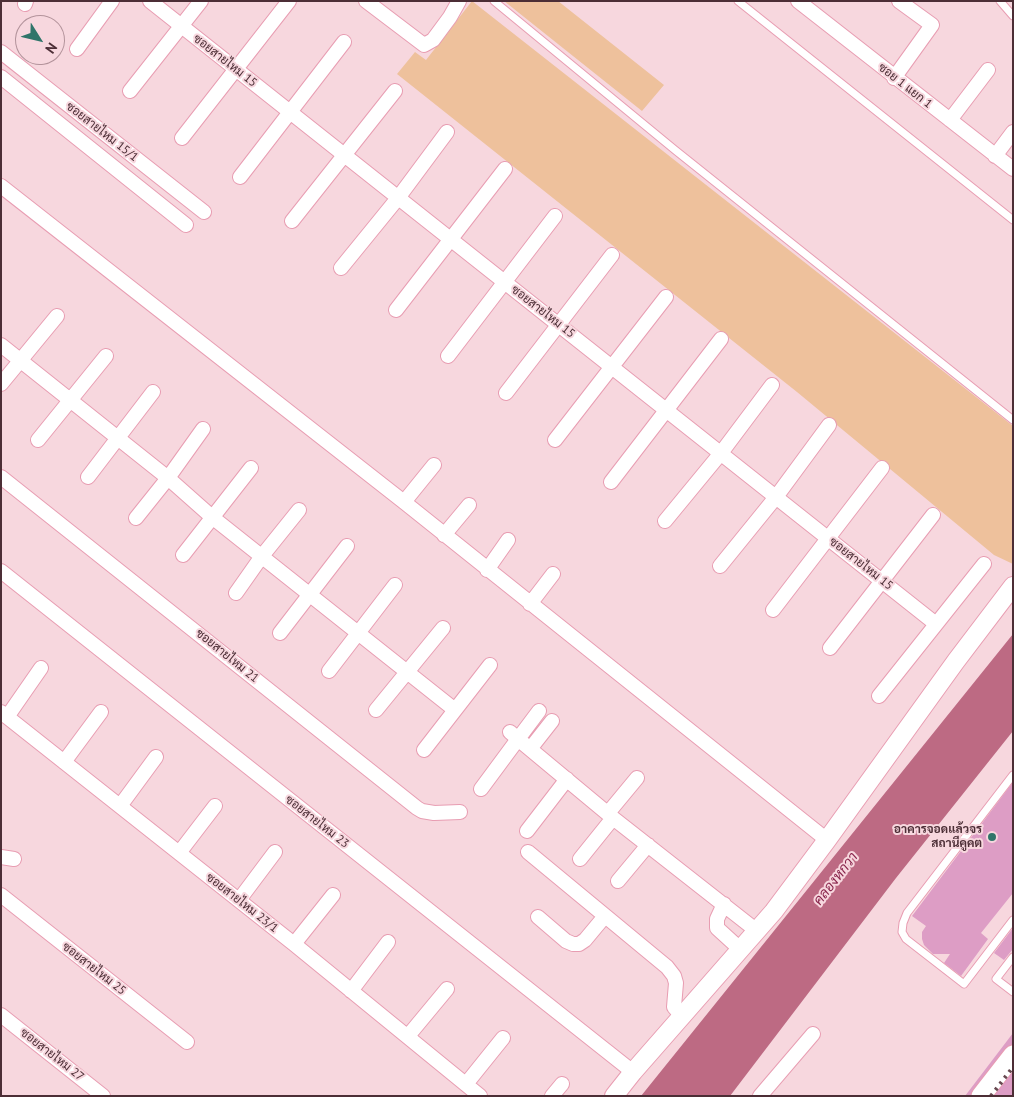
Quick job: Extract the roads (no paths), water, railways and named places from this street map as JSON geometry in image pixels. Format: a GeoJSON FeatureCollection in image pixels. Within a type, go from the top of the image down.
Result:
{"type":"FeatureCollection","features":[{"type":"Feature","properties":{"kind":"main road"},"geometry":{"type":"LineString","coordinates":[[981,1096],[1013,1054]]}},
{"type":"Feature","properties":{"kind":"street"},"geometry":{"type":"LineString","coordinates":[[77,49],[112,1]]}},
{"type":"Feature","properties":{"kind":"street","name":"ซอยสายไหม 15"},"geometry":{"type":"LineString","coordinates":[[150,1],[936,624]]}},
{"type":"Feature","properties":{"kind":"street"},"geometry":{"type":"LineString","coordinates":[[130,91],[201,1]]}},
{"type":"Feature","properties":{"kind":"street"},"geometry":{"type":"LineString","coordinates":[[182,138],[289,1]]}},
{"type":"Feature","properties":{"kind":"street"},"geometry":{"type":"LineString","coordinates":[[366,1],[424,45],[433,40],[459,1]]}},
{"type":"Feature","properties":{"kind":"street","name":"ซอย 1 แยก 1"},"geometry":{"type":"LineString","coordinates":[[798,1],[894,78],[1013,169]]}},
{"type":"Feature","properties":{"kind":"street"},"geometry":{"type":"LineString","coordinates":[[894,78],[932,25],[899,1]]}},
{"type":"Feature","properties":{"kind":"street"},"geometry":{"type":"LineString","coordinates":[[240,177],[344,42]]}},
{"type":"Feature","properties":{"kind":"street","name":"ซอยสายไหม 15/1"},"geometry":{"type":"LineString","coordinates":[[1,52],[204,212]]}},
{"type":"Feature","properties":{"kind":"street"},"geometry":{"type":"LineString","coordinates":[[950,120],[988,70]]}},
{"type":"Feature","properties":{"kind":"street","name":"ซอยสายไหม 15/1"},"geometry":{"type":"LineString","coordinates":[[1,77],[186,225]]}},
{"type":"Feature","properties":{"kind":"street"},"geometry":{"type":"LineString","coordinates":[[24,95],[36,79]]}},
{"type":"Feature","properties":{"kind":"street"},"geometry":{"type":"LineString","coordinates":[[292,221],[395,91]]}},
{"type":"Feature","properties":{"kind":"street"},"geometry":{"type":"LineString","coordinates":[[341,268],[398,198],[447,132]]}},
{"type":"Feature","properties":{"kind":"street"},"geometry":{"type":"LineString","coordinates":[[995,156],[1013,132]]}},
{"type":"Feature","properties":{"kind":"street"},"geometry":{"type":"LineString","coordinates":[[396,310],[505,169]]}},
{"type":"Feature","properties":{"kind":"street"},"geometry":{"type":"LineString","coordinates":[[1,186],[404,502],[827,840]]}},
{"type":"Feature","properties":{"kind":"street"},"geometry":{"type":"LineString","coordinates":[[448,356],[555,216]]}},
{"type":"Feature","properties":{"kind":"street"},"geometry":{"type":"LineString","coordinates":[[506,393],[612,255]]}},
{"type":"Feature","properties":{"kind":"street"},"geometry":{"type":"LineString","coordinates":[[556,440],[666,297]]}},
{"type":"Feature","properties":{"kind":"street"},"geometry":{"type":"LineString","coordinates":[[1,384],[57,316]]}},
{"type":"Feature","properties":{"kind":"street"},"geometry":{"type":"LineString","coordinates":[[611,482],[720,340]]}},
{"type":"Feature","properties":{"kind":"street"},"geometry":{"type":"LineString","coordinates":[[1,345],[119,438],[212,517],[455,710]]}},
{"type":"Feature","properties":{"kind":"street"},"geometry":{"type":"LineString","coordinates":[[38,440],[106,356]]}},
{"type":"Feature","properties":{"kind":"street"},"geometry":{"type":"LineString","coordinates":[[665,522],[721,453],[772,385]]}},
{"type":"Feature","properties":{"kind":"street"},"geometry":{"type":"LineString","coordinates":[[88,477],[153,392]]}},
{"type":"Feature","properties":{"kind":"street"},"geometry":{"type":"LineString","coordinates":[[720,566],[776,497],[828,426]]}},
{"type":"Feature","properties":{"kind":"street"},"geometry":{"type":"LineString","coordinates":[[136,518],[168,478],[203,429]]}},
{"type":"Feature","properties":{"kind":"street"},"geometry":{"type":"LineString","coordinates":[[404,502],[434,465]]}},
{"type":"Feature","properties":{"kind":"street"},"geometry":{"type":"LineString","coordinates":[[183,555],[251,468]]}},
{"type":"Feature","properties":{"kind":"street"},"geometry":{"type":"LineString","coordinates":[[773,610],[882,468]]}},
{"type":"Feature","properties":{"kind":"street","name":"ซอยสายไหม 21"},"geometry":{"type":"LineString","coordinates":[[1,477],[417,808],[434,813],[460,812]]}},
{"type":"Feature","properties":{"kind":"street"},"geometry":{"type":"LineString","coordinates":[[444,535],[469,505]]}},
{"type":"Feature","properties":{"kind":"street"},"geometry":{"type":"LineString","coordinates":[[236,593],[262,556],[299,510]]}},
{"type":"Feature","properties":{"kind":"street"},"geometry":{"type":"LineString","coordinates":[[830,648],[933,515]]}},
{"type":"Feature","properties":{"kind":"street"},"geometry":{"type":"LineString","coordinates":[[487,570],[508,540]]}},
{"type":"Feature","properties":{"kind":"street"},"geometry":{"type":"LineString","coordinates":[[280,633],[347,546]]}},
{"type":"Feature","properties":{"kind":"street"},"geometry":{"type":"LineString","coordinates":[[879,696],[984,564]]}},
{"type":"Feature","properties":{"kind":"street","name":"ซอยสายไหม 23"},"geometry":{"type":"LineString","coordinates":[[1,571],[633,1072]]}},
{"type":"Feature","properties":{"kind":"street"},"geometry":{"type":"LineString","coordinates":[[530,604],[553,574]]}},
{"type":"Feature","properties":{"kind":"street"},"geometry":{"type":"LineString","coordinates":[[329,671],[395,585]]}},
{"type":"Feature","properties":{"kind":"street"},"geometry":{"type":"LineString","coordinates":[[614,1096],[757,931],[827,840],[950,668],[1013,586]]}},
{"type":"Feature","properties":{"kind":"street"},"geometry":{"type":"LineString","coordinates":[[376,710],[444,628]]}},
{"type":"Feature","properties":{"kind":"street"},"geometry":{"type":"LineString","coordinates":[[424,750],[490,665]]}},
{"type":"Feature","properties":{"kind":"street"},"geometry":{"type":"LineString","coordinates":[[4,714],[41,668]]}},
{"type":"Feature","properties":{"kind":"street"},"geometry":{"type":"LineString","coordinates":[[482,789],[514,736],[539,711]]}},
{"type":"Feature","properties":{"kind":"street"},"geometry":{"type":"LineString","coordinates":[[64,762],[101,712]]}},
{"type":"Feature","properties":{"kind":"street","name":"ซอยสายไหม 23/1"},"geometry":{"type":"LineString","coordinates":[[4,714],[294,944],[480,1096]]}},
{"type":"Feature","properties":{"kind":"street"},"geometry":{"type":"LineString","coordinates":[[530,749],[552,721]]}},
{"type":"Feature","properties":{"kind":"street"},"geometry":{"type":"LineString","coordinates":[[514,736],[610,815],[757,931]]}},
{"type":"Feature","properties":{"kind":"street"},"geometry":{"type":"LineString","coordinates":[[120,806],[156,756]]}},
{"type":"Feature","properties":{"kind":"street"},"geometry":{"type":"LineString","coordinates":[[580,859],[636,778]]}},
{"type":"Feature","properties":{"kind":"street"},"geometry":{"type":"LineString","coordinates":[[526,831],[566,779]]}},
{"type":"Feature","properties":{"kind":"street"},"geometry":{"type":"LineString","coordinates":[[179,853],[215,806]]}},
{"type":"Feature","properties":{"kind":"street"},"geometry":{"type":"LineString","coordinates":[[618,882],[648,845]]}},
{"type":"Feature","properties":{"kind":"street"},"geometry":{"type":"LineString","coordinates":[[239,900],[275,852]]}},
{"type":"Feature","properties":{"kind":"street"},"geometry":{"type":"LineString","coordinates":[[528,852],[667,967],[674,976],[676,983],[674,1007],[682,1016]]}},
{"type":"Feature","properties":{"kind":"street","name":"ซอยสายไหม 25"},"geometry":{"type":"LineString","coordinates":[[1,896],[186,1042]]}},
{"type":"Feature","properties":{"kind":"street"},"geometry":{"type":"LineString","coordinates":[[294,944],[333,896]]}},
{"type":"Feature","properties":{"kind":"street"},"geometry":{"type":"LineString","coordinates":[[724,904],[717,919],[717,928],[740,949]]}},
{"type":"Feature","properties":{"kind":"street"},"geometry":{"type":"LineString","coordinates":[[538,917],[566,941],[579,944],[585,940],[605,916]]}},
{"type":"Feature","properties":{"kind":"street"},"geometry":{"type":"LineString","coordinates":[[351,991],[388,942]]}},
{"type":"Feature","properties":{"kind":"street"},"geometry":{"type":"LineString","coordinates":[[408,1036],[446,989]]}},
{"type":"Feature","properties":{"kind":"street","name":"ซอยสายไหม 27"},"geometry":{"type":"LineString","coordinates":[[1,1015],[103,1096]]}},
{"type":"Feature","properties":{"kind":"street"},"geometry":{"type":"LineString","coordinates":[[760,1096],[813,1034]]}},
{"type":"Feature","properties":{"kind":"street"},"geometry":{"type":"LineString","coordinates":[[466,1084],[503,1038]]}},
{"type":"Feature","properties":{"kind":"street"},"geometry":{"type":"LineString","coordinates":[[552,1096],[562,1084]]}},
{"type":"Feature","properties":{"kind":"lane"},"geometry":{"type":"LineString","coordinates":[[494,1],[676,150],[1013,420]]}},
{"type":"Feature","properties":{"kind":"lane"},"geometry":{"type":"LineString","coordinates":[[738,1],[1013,220]]}},
{"type":"Feature","properties":{"kind":"lane"},"geometry":{"type":"LineString","coordinates":[[1000,1],[1013,16]]}},
{"type":"Feature","properties":{"kind":"lane"},"geometry":{"type":"LineString","coordinates":[[1013,774],[908,913],[903,922],[902,932],[906,939],[964,984],[1013,920]]}},
{"type":"Feature","properties":{"kind":"lane"},"geometry":{"type":"LineString","coordinates":[[1013,957],[996,979],[1013,992]]}},
{"type":"Feature","properties":{"kind":"water","name":"คลองหกวา"},"geometry":{"type":"Polygon","coordinates":[[[1013,634],[1013,731],[896,878],[730,1096],[641,1096],[1013,634]]]}},
{"type":"Feature","properties":{"kind":"railway"},"geometry":{"type":"LineString","coordinates":[[991,1096],[1013,1067]]}},
{"type":"Feature","properties":{"kind":"place","name":"อาคารจอดแล้วจร สถานีคูคต"},"geometry":{"type":"Point","coordinates":[992,837]}}]}
